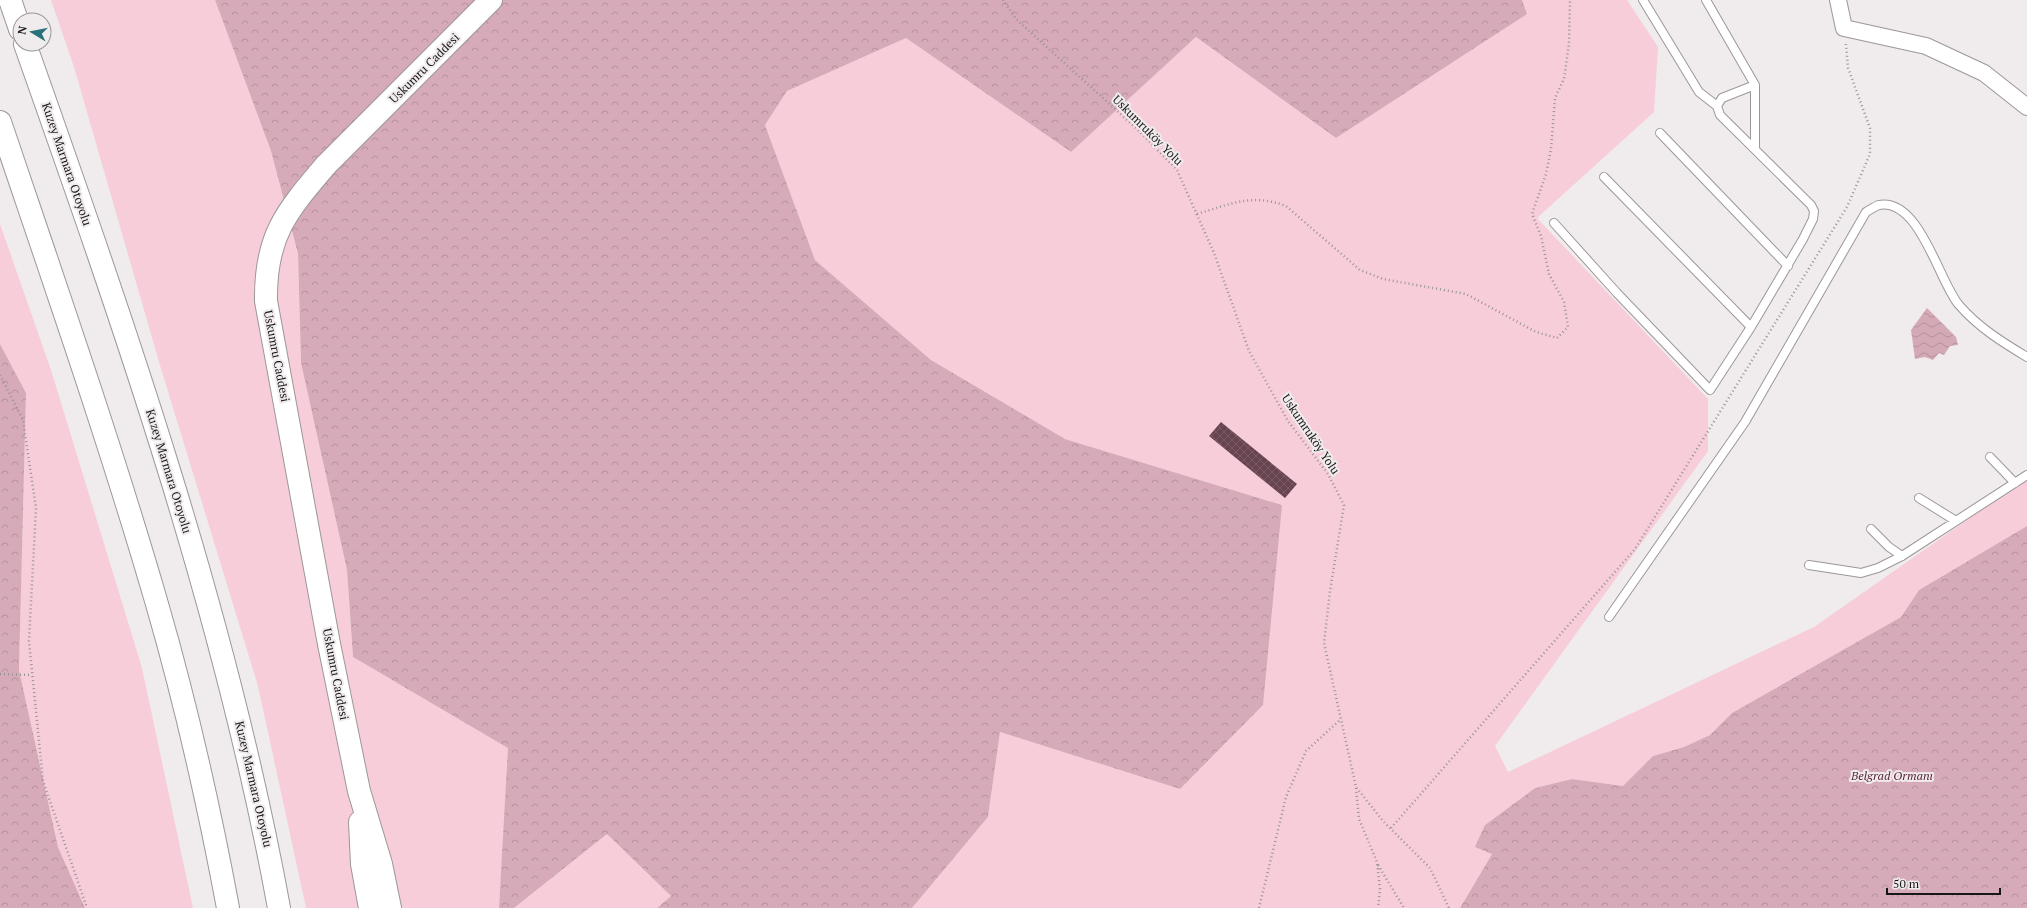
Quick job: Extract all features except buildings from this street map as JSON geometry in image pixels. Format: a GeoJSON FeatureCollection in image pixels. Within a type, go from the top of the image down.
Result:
{"type":"FeatureCollection","features":[{"type":"Feature","properties":{"kind":"main road"},"geometry":{"type":"LineString","coordinates":[[10,0],[14,12]]}},
{"type":"Feature","properties":{"kind":"main road","name":"Uskumru Caddesi"},"geometry":{"type":"LineString","coordinates":[[390,908],[382,864],[359,791],[329,644],[266,301],[266,278],[269,257],[276,235],[289,211],[326,165],[491,0]]}},
{"type":"Feature","properties":{"kind":"main road","name":"Kuzey Marmara Otoyolu"},"geometry":{"type":"LineString","coordinates":[[28,52],[84,210],[187,529],[237,711],[258,799],[279,908]]}},
{"type":"Feature","properties":{"kind":"main road"},"geometry":{"type":"LineString","coordinates":[[0,122],[119,478],[157,606],[205,794],[228,908]]}},
{"type":"Feature","properties":{"kind":"main road","name":"Uskumru Caddesi"},"geometry":{"type":"LineString","coordinates":[[359,791],[362,864],[370,908]]}},
{"type":"Feature","properties":{"kind":"street"},"geometry":{"type":"LineString","coordinates":[[1838,0],[1844,28],[1926,46],[1984,73],[2027,106]]}},
{"type":"Feature","properties":{"kind":"lane"},"geometry":{"type":"LineString","coordinates":[[1554,224],[1617,293],[1710,390],[1788,266],[1813,219],[1814,211],[1811,205],[1720,115],[1717,106],[1699,92],[1643,0]]}},
{"type":"Feature","properties":{"kind":"lane"},"geometry":{"type":"LineString","coordinates":[[1706,0],[1755,85],[1755,149]]}},
{"type":"Feature","properties":{"kind":"lane"},"geometry":{"type":"LineString","coordinates":[[1717,106],[1722,98],[1755,85]]}},
{"type":"Feature","properties":{"kind":"lane"},"geometry":{"type":"LineString","coordinates":[[1660,133],[1788,266]]}},
{"type":"Feature","properties":{"kind":"lane"},"geometry":{"type":"LineString","coordinates":[[1604,177],[1751,327]]}},
{"type":"Feature","properties":{"kind":"lane"},"geometry":{"type":"LineString","coordinates":[[1609,617],[1745,422],[1866,212],[1879,205],[1894,206],[1914,222],[1931,248],[1940,272],[1958,304],[1994,338],[2027,356]]}},
{"type":"Feature","properties":{"kind":"lane"},"geometry":{"type":"LineString","coordinates":[[1990,457],[2015,483]]}},
{"type":"Feature","properties":{"kind":"lane"},"geometry":{"type":"LineString","coordinates":[[1809,565],[1861,572],[1878,568],[1902,556],[2027,475]]}},
{"type":"Feature","properties":{"kind":"lane"},"geometry":{"type":"LineString","coordinates":[[1919,498],[1956,521]]}},
{"type":"Feature","properties":{"kind":"lane"},"geometry":{"type":"LineString","coordinates":[[1871,529],[1889,547],[1902,556]]}},
{"type":"Feature","properties":{"kind":"path","name":"Uskumruköy Yolu"},"geometry":{"type":"LineString","coordinates":[[1003,0],[1017,20],[1138,130],[1177,170],[1214,253],[1249,351],[1288,421],[1328,474],[1344,506],[1330,591],[1324,643],[1356,787],[1390,828],[1430,868],[1449,908]]}},
{"type":"Feature","properties":{"kind":"path"},"geometry":{"type":"LineString","coordinates":[[1197,214],[1247,199],[1271,200],[1286,206],[1360,270],[1383,279],[1466,294],[1536,332],[1557,338],[1568,327],[1564,302],[1549,274],[1541,236],[1532,214],[1546,174],[1551,149],[1555,98],[1564,79],[1569,44],[1570,0]]}},
{"type":"Feature","properties":{"kind":"path"},"geometry":{"type":"LineString","coordinates":[[1390,828],[1635,549],[1847,207],[1870,154],[1870,128],[1848,68],[1844,28]]}},
{"type":"Feature","properties":{"kind":"path"},"geometry":{"type":"LineString","coordinates":[[0,375],[23,420],[36,508],[29,641],[43,781],[87,908]]}},
{"type":"Feature","properties":{"kind":"path"},"geometry":{"type":"LineString","coordinates":[[0,674],[32,675]]}},
{"type":"Feature","properties":{"kind":"path"},"geometry":{"type":"LineString","coordinates":[[1259,908],[1286,797],[1306,751],[1341,718]]}},
{"type":"Feature","properties":{"kind":"path"},"geometry":{"type":"LineString","coordinates":[[1356,787],[1359,819],[1377,862],[1404,908]]}},
{"type":"Feature","properties":{"kind":"path"},"geometry":{"type":"LineString","coordinates":[[1377,862],[1380,889],[1378,908]]}},
{"type":"Feature","properties":{"kind":"shaded area"},"geometry":{"type":"Polygon","coordinates":[[[51,0],[215,0],[271,151],[298,255],[301,363],[347,570],[353,657],[509,748],[499,908],[306,908],[258,686],[159,362],[74,67],[51,0]]]}},
{"type":"Feature","properties":{"kind":"shaded area"},"geometry":{"type":"Polygon","coordinates":[[[1522,0],[1627,0],[1658,47],[1654,112],[1537,218],[1708,399],[1708,451],[1495,746],[1508,772],[1814,627],[2027,478],[2027,526],[1919,590],[1901,617],[1732,713],[1710,735],[1684,747],[1653,756],[1623,786],[1572,779],[1535,788],[1485,825],[1492,854],[1460,908],[912,908],[988,817],[1000,732],[1180,789],[1282,505],[1065,439],[931,360],[815,260],[765,125],[787,91],[906,38],[1071,152],[1196,37],[1336,138],[1527,14],[1522,0]]]}},
{"type":"Feature","properties":{"kind":"shaded area"},"geometry":{"type":"Polygon","coordinates":[[[0,224],[51,370],[142,668],[193,908],[85,908],[58,847],[19,670],[26,393],[0,344],[0,224]]]}},
{"type":"Feature","properties":{"kind":"shaded area"},"geometry":{"type":"Polygon","coordinates":[[[607,834],[671,896],[657,908],[514,908],[607,834]]]}},
{"type":"Feature","properties":{"kind":"green space"},"geometry":{"type":"Polygon","coordinates":[[[215,0],[1522,0],[1527,14],[1336,138],[1196,37],[1071,152],[906,38],[787,91],[765,125],[815,260],[931,360],[1065,439],[1282,505],[1263,705],[1180,789],[1000,732],[988,817],[912,908],[657,908],[671,896],[607,834],[514,908],[499,908],[508,748],[353,657],[347,570],[301,363],[298,254],[271,151],[215,0]]]}},
{"type":"Feature","properties":{"kind":"green space"},"geometry":{"type":"Polygon","coordinates":[[[0,344],[26,393],[19,670],[58,847],[85,908],[0,908],[0,344]]]}},
{"type":"Feature","properties":{"kind":"green space","name":"Belgrad Ormanı"},"geometry":{"type":"Polygon","coordinates":[[[2027,526],[2027,908],[1460,908],[1492,854],[1475,847],[1485,825],[1535,788],[1572,779],[1623,786],[1653,756],[1684,747],[1710,735],[1732,713],[1901,617],[1919,590],[2027,526]]]}},
{"type":"Feature","properties":{"kind":"water"},"geometry":{"type":"Polygon","coordinates":[[[1927,308],[1956,337],[1958,345],[1950,346],[1944,355],[1939,353],[1933,360],[1925,357],[1915,359],[1911,330],[1927,308]]]}}]}
